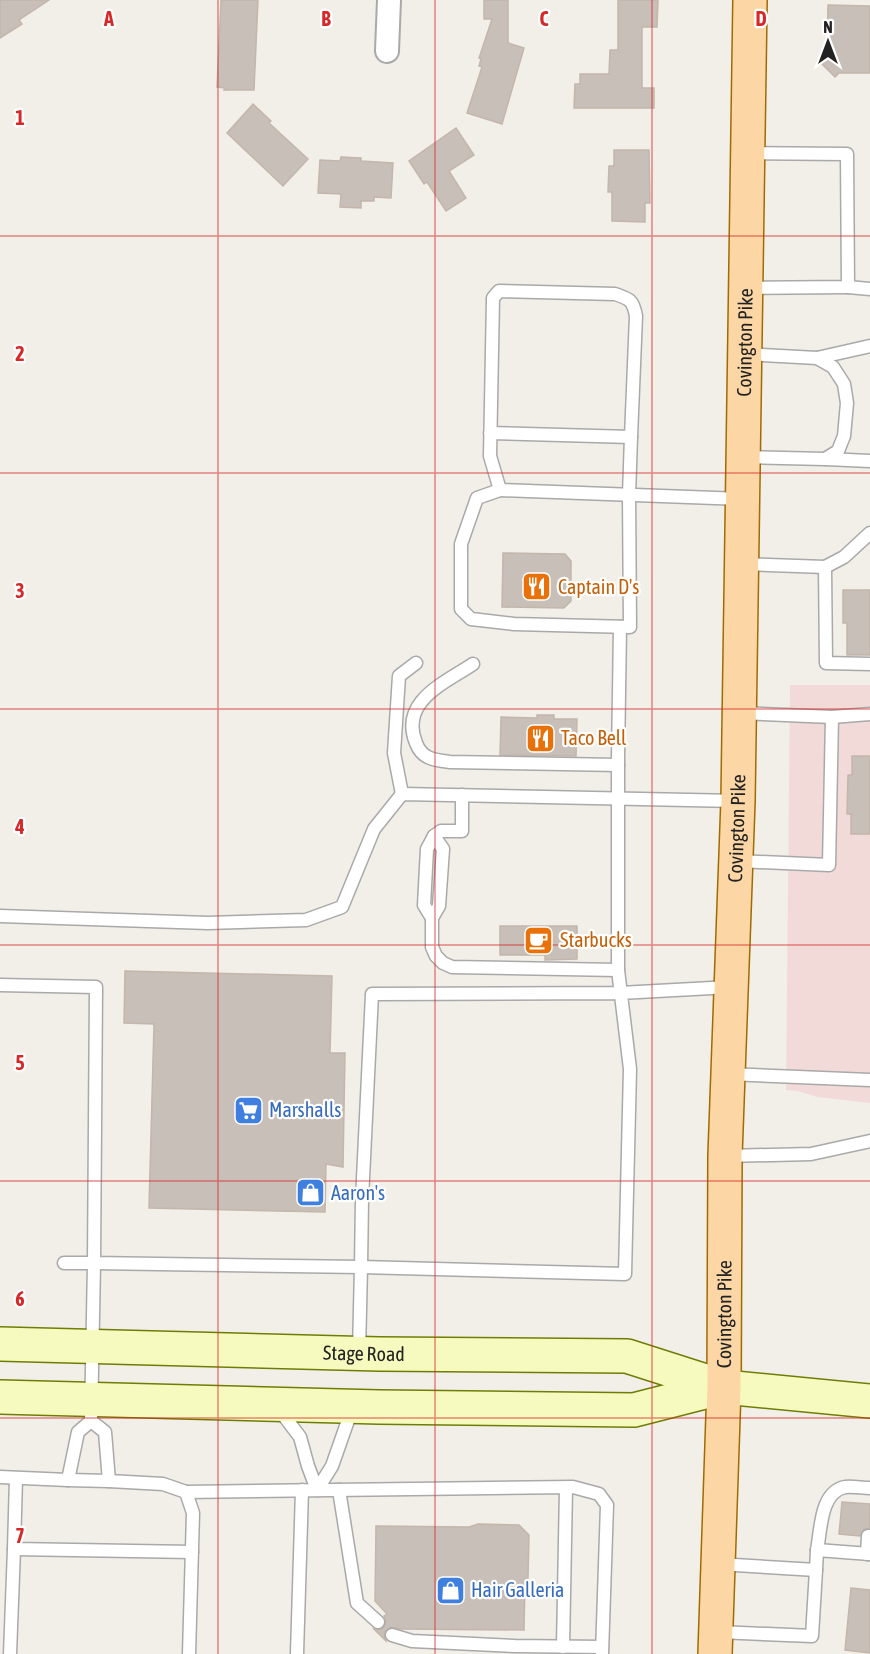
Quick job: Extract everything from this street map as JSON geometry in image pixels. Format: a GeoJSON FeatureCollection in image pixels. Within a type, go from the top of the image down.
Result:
{"type":"FeatureCollection","features":[{"type":"Feature","properties":{"kind":"main road","name":"Covington Pike"},"geometry":{"type":"LineString","coordinates":[[715,1643],[724,1387],[725,1156],[740,713],[750,0]]}},
{"type":"Feature","properties":{"kind":"main road","name":"Stage Road"},"geometry":{"type":"LineString","coordinates":[[0,1344],[359,1353],[627,1356],[724,1387],[870,1401]]}},
{"type":"Feature","properties":{"kind":"main road","name":"Stage Road"},"geometry":{"type":"LineString","coordinates":[[0,1397],[92,1410],[276,1404],[634,1410],[724,1387]]}},
{"type":"Feature","properties":{"kind":"street"},"geometry":{"type":"LineString","coordinates":[[387,51],[389,0]]}},
{"type":"Feature","properties":{"kind":"lane"},"geometry":{"type":"LineString","coordinates":[[748,153],[847,154],[848,286]]}},
{"type":"Feature","properties":{"kind":"lane"},"geometry":{"type":"LineString","coordinates":[[746,288],[848,286],[870,289]]}},
{"type":"Feature","properties":{"kind":"lane"},"geometry":{"type":"LineString","coordinates":[[500,490],[490,456],[493,298],[499,291],[615,294],[628,299],[634,307],[636,316],[629,495],[630,627],[514,624],[471,619],[461,609],[461,544],[477,498],[500,490],[629,495],[743,499]]}},
{"type":"Feature","properties":{"kind":"lane"},"geometry":{"type":"LineString","coordinates":[[745,354],[817,358],[870,346]]}},
{"type":"Feature","properties":{"kind":"lane"},"geometry":{"type":"LineString","coordinates":[[817,358],[833,367],[844,384],[847,403],[844,436],[838,451],[825,459]]}},
{"type":"Feature","properties":{"kind":"lane"},"geometry":{"type":"LineString","coordinates":[[490,433],[631,437]]}},
{"type":"Feature","properties":{"kind":"lane"},"geometry":{"type":"LineString","coordinates":[[744,457],[870,461]]}},
{"type":"Feature","properties":{"kind":"lane"},"geometry":{"type":"LineString","coordinates":[[742,564],[825,567],[844,557],[870,533]]}},
{"type":"Feature","properties":{"kind":"lane"},"geometry":{"type":"LineString","coordinates":[[825,567],[826,663],[870,664]]}},
{"type":"Feature","properties":{"kind":"lane"},"geometry":{"type":"LineString","coordinates":[[64,1263],[361,1267],[625,1274],[630,1068],[618,970],[620,627]]}},
{"type":"Feature","properties":{"kind":"lane"},"geometry":{"type":"LineString","coordinates":[[0,916],[208,923],[306,920],[342,907],[374,829],[402,794],[394,753],[399,676],[416,663]]}},
{"type":"Feature","properties":{"kind":"lane"},"geometry":{"type":"LineString","coordinates":[[473,664],[433,690],[417,706],[412,721],[412,734],[418,750],[427,758],[450,762],[618,765]]}},
{"type":"Feature","properties":{"kind":"lane"},"geometry":{"type":"LineString","coordinates":[[740,713],[832,717],[870,714]]}},
{"type":"Feature","properties":{"kind":"lane"},"geometry":{"type":"LineString","coordinates":[[736,861],[829,865],[832,717]]}},
{"type":"Feature","properties":{"kind":"lane"},"geometry":{"type":"LineString","coordinates":[[402,794],[738,801]]}},
{"type":"Feature","properties":{"kind":"lane"},"geometry":{"type":"LineString","coordinates":[[462,795],[462,831],[441,831],[434,836],[427,849],[424,905],[432,918],[432,947],[436,956],[443,963],[452,967],[618,970]]}},
{"type":"Feature","properties":{"kind":"lane"},"geometry":{"type":"LineString","coordinates":[[0,985],[96,987],[92,1410],[105,1432],[109,1481]]}},
{"type":"Feature","properties":{"kind":"lane"},"geometry":{"type":"LineString","coordinates":[[359,1353],[362,1199],[372,994],[620,993],[731,987]]}},
{"type":"Feature","properties":{"kind":"lane"},"geometry":{"type":"LineString","coordinates":[[728,1074],[870,1080]]}},
{"type":"Feature","properties":{"kind":"lane"},"geometry":{"type":"LineString","coordinates":[[725,1156],[811,1154],[870,1141]]}},
{"type":"Feature","properties":{"kind":"lane"},"geometry":{"type":"LineString","coordinates":[[276,1404],[300,1437],[318,1490]]}},
{"type":"Feature","properties":{"kind":"lane"},"geometry":{"type":"LineString","coordinates":[[318,1490],[332,1466],[354,1406]]}},
{"type":"Feature","properties":{"kind":"lane"},"geometry":{"type":"LineString","coordinates":[[68,1480],[78,1432],[92,1410]]}},
{"type":"Feature","properties":{"kind":"lane"},"geometry":{"type":"LineString","coordinates":[[0,1477],[163,1484],[186,1492],[573,1487],[599,1494],[607,1505],[602,1651],[563,1647],[412,1641],[392,1635]]}},
{"type":"Feature","properties":{"kind":"lane"},"geometry":{"type":"LineString","coordinates":[[10,1654],[16,1478]]}},
{"type":"Feature","properties":{"kind":"lane"},"geometry":{"type":"LineString","coordinates":[[715,1643],[812,1636],[817,1550],[826,1501],[834,1492],[845,1487],[870,1488]]}},
{"type":"Feature","properties":{"kind":"lane"},"geometry":{"type":"LineString","coordinates":[[563,1647],[566,1488]]}},
{"type":"Feature","properties":{"kind":"lane"},"geometry":{"type":"LineString","coordinates":[[297,1654],[302,1490]]}},
{"type":"Feature","properties":{"kind":"lane"},"geometry":{"type":"LineString","coordinates":[[339,1490],[357,1603],[378,1622]]}},
{"type":"Feature","properties":{"kind":"lane"},"geometry":{"type":"LineString","coordinates":[[186,1492],[193,1514],[189,1654]]}},
{"type":"Feature","properties":{"kind":"lane"},"geometry":{"type":"LineString","coordinates":[[817,1550],[868,1554],[868,1536]]}},
{"type":"Feature","properties":{"kind":"lane"},"geometry":{"type":"LineString","coordinates":[[14,1549],[192,1552]]}},
{"type":"Feature","properties":{"kind":"lane"},"geometry":{"type":"LineString","coordinates":[[717,1564],[816,1570]]}},
{"type":"Feature","properties":{"kind":"shaded area"},"geometry":{"type":"Polygon","coordinates":[[[790,685],[870,685],[870,1103],[817,1097],[786,1090],[790,685]]]}},
{"type":"Feature","properties":{"kind":"building"},"geometry":{"type":"Polygon","coordinates":[[[0,0],[49,0],[19,20],[22,24],[0,38],[0,0]]]}},
{"type":"Feature","properties":{"kind":"building"},"geometry":{"type":"Polygon","coordinates":[[[221,0],[258,0],[254,90],[224,90],[225,88],[217,87],[221,0]]]}},
{"type":"Feature","properties":{"kind":"building"},"geometry":{"type":"Polygon","coordinates":[[[484,0],[508,0],[508,43],[524,48],[502,124],[467,113],[482,67],[479,66],[481,59],[479,58],[492,19],[484,19],[484,0]]]}},
{"type":"Feature","properties":{"kind":"building"},"geometry":{"type":"Polygon","coordinates":[[[618,0],[658,0],[657,27],[642,27],[642,88],[654,88],[654,108],[574,108],[575,84],[580,84],[580,74],[609,74],[610,50],[618,50],[618,0]]]}},
{"type":"Feature","properties":{"kind":"building"},"geometry":{"type":"Polygon","coordinates":[[[828,5],[870,6],[870,73],[839,73],[835,77],[822,64],[827,59],[828,5]]]}},
{"type":"Feature","properties":{"kind":"building"},"geometry":{"type":"Polygon","coordinates":[[[253,104],[271,121],[269,123],[308,159],[283,186],[227,133],[253,104]]]}},
{"type":"Feature","properties":{"kind":"building"},"geometry":{"type":"Polygon","coordinates":[[[456,128],[474,155],[449,171],[466,198],[446,211],[427,182],[424,184],[409,161],[456,128]]]}},
{"type":"Feature","properties":{"kind":"building"},"geometry":{"type":"Polygon","coordinates":[[[614,150],[649,150],[650,203],[645,203],[645,222],[612,221],[612,192],[608,192],[609,166],[614,166],[614,150]]]}},
{"type":"Feature","properties":{"kind":"building"},"geometry":{"type":"Polygon","coordinates":[[[341,157],[393,163],[391,198],[374,197],[374,201],[361,201],[361,208],[340,207],[341,194],[318,193],[320,160],[340,161],[341,157]]]}},
{"type":"Feature","properties":{"kind":"building","name":"Captain D's"},"geometry":{"type":"Polygon","coordinates":[[[503,553],[565,554],[571,561],[571,601],[564,608],[502,607],[503,553]]]}},
{"type":"Feature","properties":{"kind":"building"},"geometry":{"type":"Polygon","coordinates":[[[843,590],[870,590],[870,655],[847,655],[847,623],[843,623],[843,590]]]}},
{"type":"Feature","properties":{"kind":"building","name":"Taco Bell"},"geometry":{"type":"Polygon","coordinates":[[[537,715],[554,715],[554,719],[577,719],[576,756],[500,755],[501,717],[537,718],[537,715]]]}},
{"type":"Feature","properties":{"kind":"building"},"geometry":{"type":"Polygon","coordinates":[[[852,756],[870,756],[870,834],[851,834],[851,814],[847,814],[848,775],[852,775],[852,756]]]}},
{"type":"Feature","properties":{"kind":"building","name":"Starbucks"},"geometry":{"type":"Polygon","coordinates":[[[500,926],[577,926],[577,959],[545,960],[545,955],[500,955],[500,926]]]}},
{"type":"Feature","properties":{"kind":"building","name":"Marshalls"},"geometry":{"type":"Polygon","coordinates":[[[125,971],[332,976],[330,1053],[345,1053],[343,1167],[326,1164],[325,1212],[149,1208],[154,1024],[124,1023],[125,971]]]}},
{"type":"Feature","properties":{"kind":"building"},"geometry":{"type":"Polygon","coordinates":[[[842,1502],[870,1504],[870,1528],[864,1529],[860,1536],[839,1534],[842,1502]]]}},
{"type":"Feature","properties":{"kind":"building","name":"Hair Galleria"},"geometry":{"type":"Polygon","coordinates":[[[478,1524],[519,1525],[529,1535],[524,1630],[391,1627],[384,1632],[386,1641],[374,1629],[380,1630],[384,1627],[386,1620],[384,1616],[387,1614],[375,1601],[376,1526],[469,1527],[478,1524]]]}},
{"type":"Feature","properties":{"kind":"building"},"geometry":{"type":"Polygon","coordinates":[[[851,1588],[870,1590],[870,1653],[845,1650],[851,1588]]]}},
{"type":"Feature","properties":{"kind":"place","name":"Captain D's"},"geometry":{"type":"Point","coordinates":[537,587]}},
{"type":"Feature","properties":{"kind":"place","name":"Taco Bell"},"geometry":{"type":"Point","coordinates":[540,738]}},
{"type":"Feature","properties":{"kind":"place","name":"Starbucks"},"geometry":{"type":"Point","coordinates":[539,940]}},
{"type":"Feature","properties":{"kind":"place","name":"Marshalls"},"geometry":{"type":"Point","coordinates":[248,1110]}},
{"type":"Feature","properties":{"kind":"place","name":"Aaron's"},"geometry":{"type":"Point","coordinates":[310,1193]}},
{"type":"Feature","properties":{"kind":"place","name":"Hair Galleria"},"geometry":{"type":"Point","coordinates":[450,1590]}}]}
